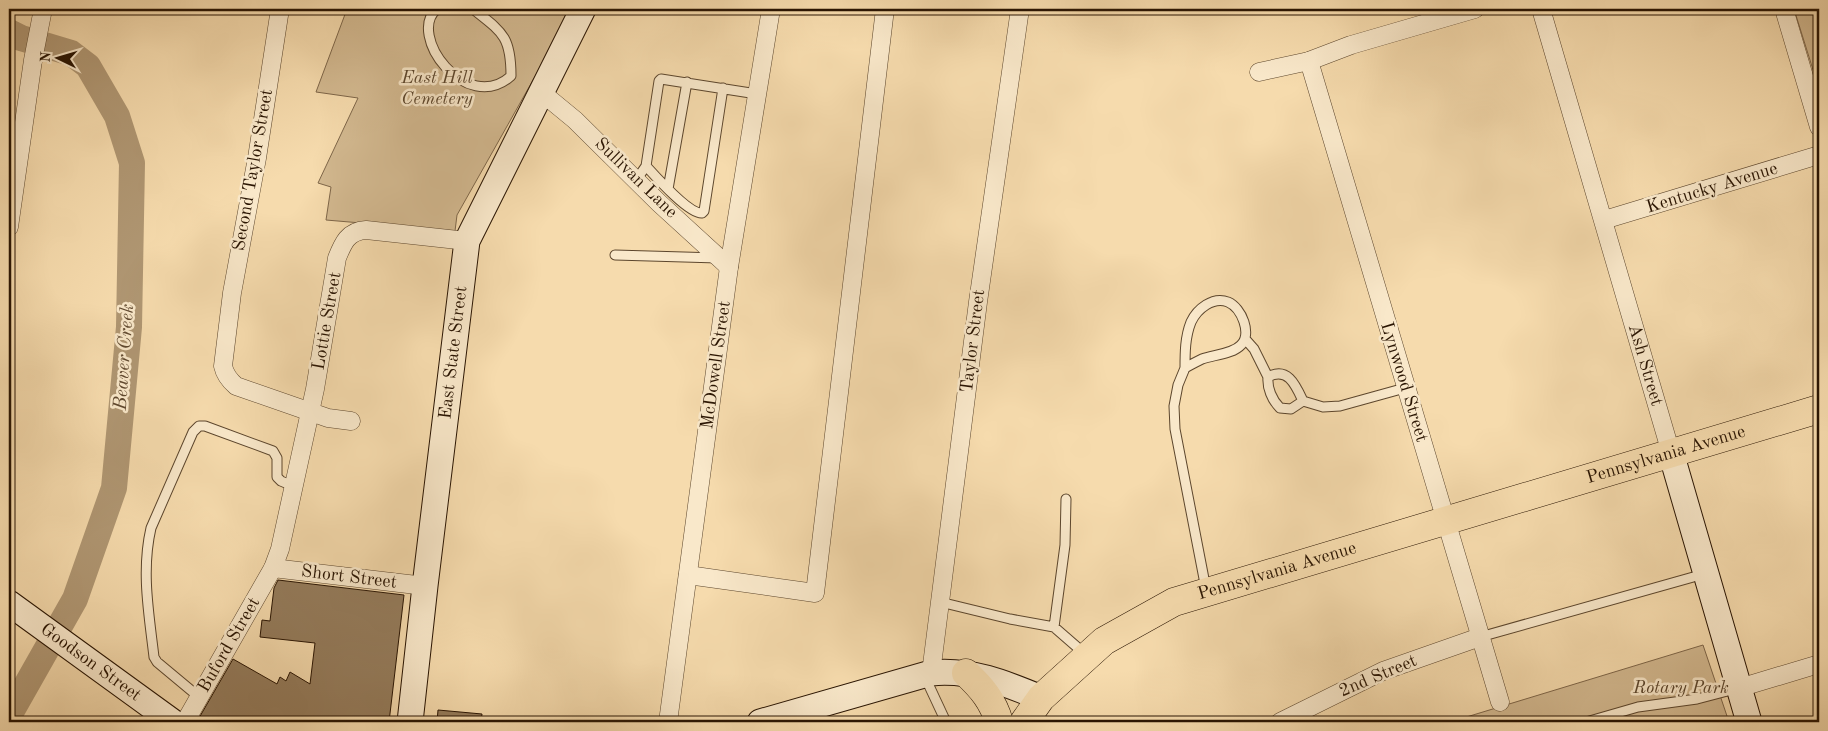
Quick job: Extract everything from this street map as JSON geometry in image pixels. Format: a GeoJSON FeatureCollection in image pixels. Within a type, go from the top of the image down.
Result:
{"type":"FeatureCollection","features":[{"type":"Feature","properties":{"kind":"highway","name":"Pennsylvania Avenue"},"geometry":{"type":"LineString","coordinates":[[1024,722],[1041,698],[1104,641],[1174,602],[1819,409]]}},
{"type":"Feature","properties":{"kind":"highway"},"geometry":{"type":"LineString","coordinates":[[966,673],[985,691],[991,700],[999,722]]}},
{"type":"Feature","properties":{"kind":"street","name":"Second Taylor Street"},"geometry":{"type":"LineString","coordinates":[[280,9],[257,158],[226,332],[223,366],[224,373],[236,386],[310,412]]}},
{"type":"Feature","properties":{"kind":"street","name":"East State Street"},"geometry":{"type":"LineString","coordinates":[[410,722],[467,241],[583,9]]}},
{"type":"Feature","properties":{"kind":"street","name":"McDowell Street"},"geometry":{"type":"LineString","coordinates":[[668,722],[688,575],[725,262],[771,9]]}},
{"type":"Feature","properties":{"kind":"street"},"geometry":{"type":"LineString","coordinates":[[688,575],[815,593],[885,9]]}},
{"type":"Feature","properties":{"kind":"street","name":"Taylor Street"},"geometry":{"type":"LineString","coordinates":[[928,674],[940,602],[978,302],[1020,9]]}},
{"type":"Feature","properties":{"kind":"street"},"geometry":{"type":"LineString","coordinates":[[1259,72],[1309,61],[1351,45],[1475,9]]}},
{"type":"Feature","properties":{"kind":"street","name":"Ash Street"},"geometry":{"type":"LineString","coordinates":[[1541,9],[1749,722]]}},
{"type":"Feature","properties":{"kind":"street"},"geometry":{"type":"LineString","coordinates":[[1784,9],[1819,126]]}},
{"type":"Feature","properties":{"kind":"street"},"geometry":{"type":"LineString","coordinates":[[9,227],[42,11]]}},
{"type":"Feature","properties":{"kind":"street","name":"Lynwood Street"},"geometry":{"type":"LineString","coordinates":[[1309,61],[1500,702]]}},
{"type":"Feature","properties":{"kind":"street","name":"Sullivan Lane"},"geometry":{"type":"LineString","coordinates":[[541,92],[642,173],[660,203],[725,262]]}},
{"type":"Feature","properties":{"kind":"street","name":"Kentucky Avenue"},"geometry":{"type":"LineString","coordinates":[[1604,220],[1819,155]]}},
{"type":"Feature","properties":{"kind":"street","name":"Lottie Street"},"geometry":{"type":"LineString","coordinates":[[273,568],[286,530],[324,344],[337,258],[344,240],[352,234],[366,230],[467,241]]}},
{"type":"Feature","properties":{"kind":"street"},"geometry":{"type":"LineString","coordinates":[[310,412],[328,418],[351,421]]}},
{"type":"Feature","properties":{"kind":"street","name":"Short Street"},"geometry":{"type":"LineString","coordinates":[[273,568],[425,586]]}},
{"type":"Feature","properties":{"kind":"street","name":"Buford Street"},"geometry":{"type":"LineString","coordinates":[[185,722],[273,568]]}},
{"type":"Feature","properties":{"kind":"street","name":"Goodson Street"},"geometry":{"type":"LineString","coordinates":[[9,603],[173,722]]}},
{"type":"Feature","properties":{"kind":"street","name":"2nd Street"},"geometry":{"type":"LineString","coordinates":[[1280,722],[1383,671],[1480,637]]}},
{"type":"Feature","properties":{"kind":"street"},"geometry":{"type":"LineString","coordinates":[[1739,688],[1819,664]]}},
{"type":"Feature","properties":{"kind":"street"},"geometry":{"type":"LineString","coordinates":[[760,722],[928,674],[946,672],[966,673],[991,678],[1041,698]]}},
{"type":"Feature","properties":{"kind":"lane"},"geometry":{"type":"LineString","coordinates":[[437,9],[429,20],[428,29],[430,41],[439,59],[458,79],[471,85],[481,87],[492,86],[503,82],[511,76],[511,62],[507,43],[501,31],[473,9]]}},
{"type":"Feature","properties":{"kind":"lane"},"geometry":{"type":"LineString","coordinates":[[723,88],[704,211],[702,213],[695,212],[668,189],[642,173],[659,81],[664,78],[723,88],[757,94]]}},
{"type":"Feature","properties":{"kind":"lane"},"geometry":{"type":"LineString","coordinates":[[668,189],[687,82]]}},
{"type":"Feature","properties":{"kind":"lane"},"geometry":{"type":"LineString","coordinates":[[615,255],[725,262]]}},
{"type":"Feature","properties":{"kind":"lane"},"geometry":{"type":"LineString","coordinates":[[1185,368],[1202,359],[1240,347],[1246,340],[1246,328],[1238,310],[1228,302],[1215,301],[1203,307],[1192,322],[1186,343],[1185,368],[1178,385],[1174,406],[1174,429],[1207,592]]}},
{"type":"Feature","properties":{"kind":"lane"},"geometry":{"type":"LineString","coordinates":[[1246,340],[1254,349],[1268,377],[1267,383],[1274,401],[1280,408],[1291,409],[1303,401]]}},
{"type":"Feature","properties":{"kind":"lane"},"geometry":{"type":"LineString","coordinates":[[1268,377],[1273,374],[1283,374],[1294,382],[1303,401],[1323,407],[1340,406],[1406,388]]}},
{"type":"Feature","properties":{"kind":"lane"},"geometry":{"type":"LineString","coordinates":[[199,697],[154,657],[146,577],[148,542],[151,528],[193,432],[200,426],[206,426],[273,450],[277,458],[280,481],[295,487]]}},
{"type":"Feature","properties":{"kind":"lane"},"geometry":{"type":"LineString","coordinates":[[1054,627],[1065,545],[1066,499]]}},
{"type":"Feature","properties":{"kind":"lane"},"geometry":{"type":"LineString","coordinates":[[1480,637],[1706,573]]}},
{"type":"Feature","properties":{"kind":"lane"},"geometry":{"type":"LineString","coordinates":[[940,602],[1010,619],[1054,627],[1088,655]]}},
{"type":"Feature","properties":{"kind":"lane"},"geometry":{"type":"LineString","coordinates":[[928,674],[946,722]]}},
{"type":"Feature","properties":{"kind":"lane"},"geometry":{"type":"LineString","coordinates":[[1586,722],[1638,707],[1697,699],[1739,688]]}},
{"type":"Feature","properties":{"kind":"green space","name":"East Hill Cemetery"},"geometry":{"type":"Polygon","coordinates":[[[347,9],[573,9],[457,215],[455,231],[326,220],[331,187],[318,183],[358,98],[316,92],[347,9]]]}},
{"type":"Feature","properties":{"kind":"green space"},"geometry":{"type":"Polygon","coordinates":[[[1794,9],[1819,9],[1819,89],[1794,9]]]}},
{"type":"Feature","properties":{"kind":"green space","name":"Rotary Park"},"geometry":{"type":"Polygon","coordinates":[[[1703,645],[1729,722],[1450,722],[1703,645]]]}},
{"type":"Feature","properties":{"kind":"building"},"geometry":{"type":"Polygon","coordinates":[[[278,580],[404,595],[389,722],[206,722],[199,718],[233,659],[277,684],[280,677],[286,681],[290,672],[310,684],[315,643],[260,637],[262,620],[270,621],[274,588],[278,580]]]}},
{"type":"Feature","properties":{"kind":"building"},"geometry":{"type":"Polygon","coordinates":[[[438,710],[482,714],[481,722],[437,722],[438,710]]]}},
{"type":"Feature","properties":{"kind":"waterway","name":"Beaver Creek"},"geometry":{"type":"LineString","coordinates":[[9,32],[21,38],[71,53],[88,66],[117,116],[132,163],[129,327],[114,488],[75,599],[11,712],[9,722]]}}]}
